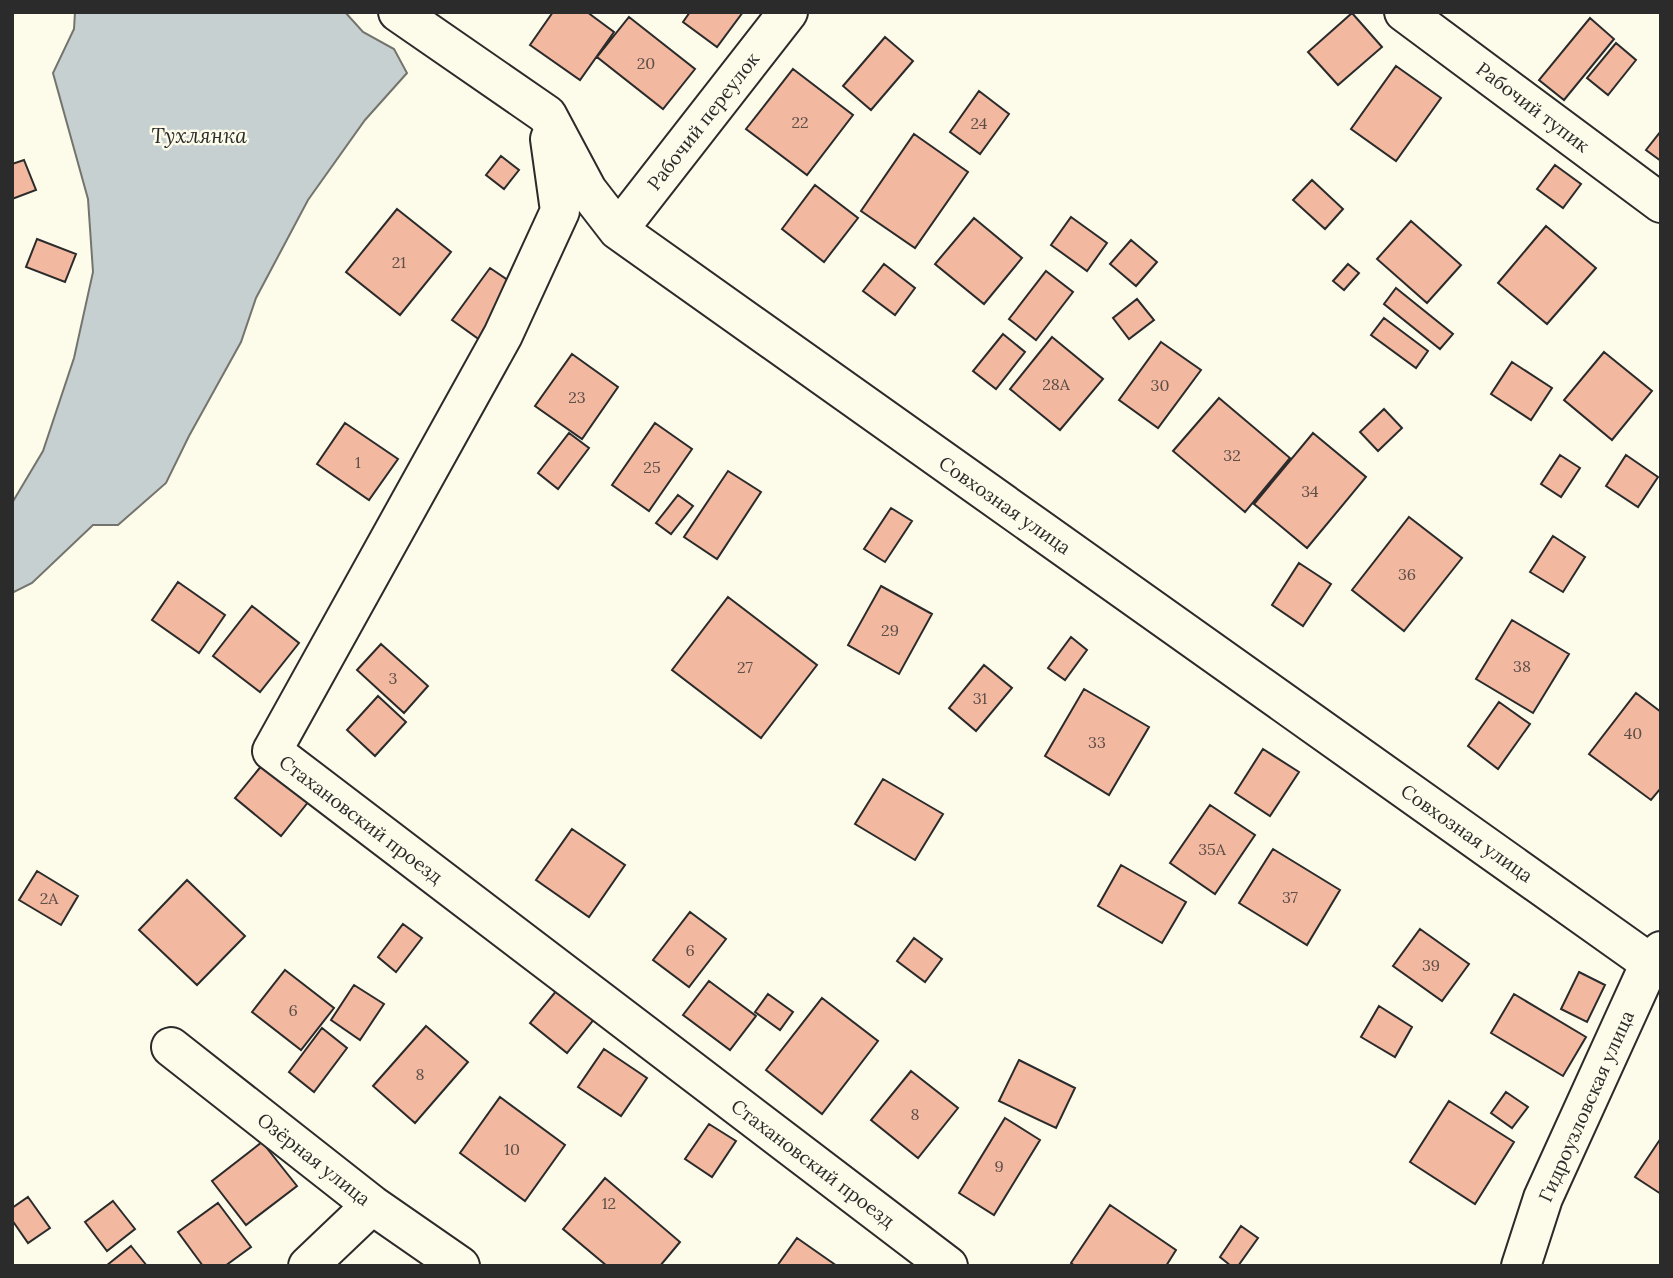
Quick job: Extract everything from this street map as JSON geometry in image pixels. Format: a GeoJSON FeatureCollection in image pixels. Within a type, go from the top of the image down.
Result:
{"type":"FeatureCollection","features":[{"type":"Feature","properties":{"kind":"street","name":"Совхозная улица"},"geometry":{"type":"LineString","coordinates":[[398,12],[547,115],[587,190],[618,230],[1655,957]]}},
{"type":"Feature","properties":{"kind":"street","name":"Рабочий переулок"},"geometry":{"type":"LineString","coordinates":[[618,230],[788,12]]}},
{"type":"Feature","properties":{"kind":"street","name":"Рабочий тупик"},"geometry":{"type":"LineString","coordinates":[[1404,12],[1661,203]]}},
{"type":"Feature","properties":{"kind":"street","name":"Стахановский проезд"},"geometry":{"type":"LineString","coordinates":[[547,115],[561,211],[503,335],[272,751],[948,1266]]}},
{"type":"Feature","properties":{"kind":"street","name":"Гидроузловская улица"},"geometry":{"type":"LineString","coordinates":[[1521,1266],[1543,1198],[1655,957]]}},
{"type":"Feature","properties":{"kind":"street","name":"Озёрная улица"},"geometry":{"type":"LineString","coordinates":[[171,1047],[372,1205],[460,1266]]}},
{"type":"Feature","properties":{"kind":"street"},"geometry":{"type":"LineString","coordinates":[[308,1266],[372,1205]]}},
{"type":"Feature","properties":{"kind":"water","name":"Тухлянка"},"geometry":{"type":"Polygon","coordinates":[[[75,12],[345,12],[363,32],[394,49],[407,73],[365,120],[308,200],[256,298],[241,342],[166,483],[118,525],[93,525],[32,583],[12,593],[12,503],[43,451],[74,358],[93,272],[88,199],[53,73],[74,29],[75,12]]]}},
{"type":"Feature","properties":{"kind":"building"},"geometry":{"type":"Polygon","coordinates":[[[553,12],[587,12],[614,32],[580,80],[530,45],[553,12]]]}},
{"type":"Feature","properties":{"kind":"building"},"geometry":{"type":"Polygon","coordinates":[[[690,12],[743,12],[717,47],[683,22],[690,12]]]}},
{"type":"Feature","properties":{"kind":"building"},"geometry":{"type":"Polygon","coordinates":[[[1352,13],[1382,47],[1338,85],[1308,52],[1352,13]]]}},
{"type":"Feature","properties":{"kind":"building"},"geometry":{"type":"Polygon","coordinates":[[[629,17],[695,69],[663,109],[597,57],[629,17]]]}},
{"type":"Feature","properties":{"kind":"building"},"geometry":{"type":"Polygon","coordinates":[[[1590,18],[1614,39],[1564,100],[1539,80],[1590,18]]]}},
{"type":"Feature","properties":{"kind":"building"},"geometry":{"type":"Polygon","coordinates":[[[885,37],[913,61],[871,110],[843,86],[885,37]]]}},
{"type":"Feature","properties":{"kind":"building"},"geometry":{"type":"Polygon","coordinates":[[[1616,43],[1636,60],[1608,95],[1587,78],[1616,43]]]}},
{"type":"Feature","properties":{"kind":"building"},"geometry":{"type":"Polygon","coordinates":[[[1396,66],[1441,98],[1396,161],[1351,129],[1396,66]]]}},
{"type":"Feature","properties":{"kind":"building"},"geometry":{"type":"Polygon","coordinates":[[[793,69],[853,115],[807,175],[746,129],[793,69]]]}},
{"type":"Feature","properties":{"kind":"building"},"geometry":{"type":"Polygon","coordinates":[[[979,91],[1009,114],[980,154],[950,132],[979,91]]]}},
{"type":"Feature","properties":{"kind":"building"},"geometry":{"type":"Polygon","coordinates":[[[1661,131],[1661,161],[1646,150],[1661,131]]]}},
{"type":"Feature","properties":{"kind":"building"},"geometry":{"type":"Polygon","coordinates":[[[914,134],[968,172],[915,248],[861,211],[914,134]]]}},
{"type":"Feature","properties":{"kind":"building"},"geometry":{"type":"Polygon","coordinates":[[[501,156],[519,170],[504,189],[486,175],[501,156]]]}},
{"type":"Feature","properties":{"kind":"building"},"geometry":{"type":"Polygon","coordinates":[[[24,160],[36,190],[12,199],[12,164],[24,160]]]}},
{"type":"Feature","properties":{"kind":"building"},"geometry":{"type":"Polygon","coordinates":[[[1555,165],[1581,184],[1563,208],[1537,189],[1555,165]]]}},
{"type":"Feature","properties":{"kind":"building"},"geometry":{"type":"Polygon","coordinates":[[[1312,180],[1343,209],[1325,229],[1293,200],[1312,180]]]}},
{"type":"Feature","properties":{"kind":"building"},"geometry":{"type":"Polygon","coordinates":[[[815,185],[858,218],[824,262],[782,229],[815,185]]]}},
{"type":"Feature","properties":{"kind":"building"},"geometry":{"type":"Polygon","coordinates":[[[397,209],[451,252],[400,315],[346,272],[397,209]]]}},
{"type":"Feature","properties":{"kind":"building"},"geometry":{"type":"Polygon","coordinates":[[[1071,217],[1107,243],[1087,271],[1051,245],[1071,217]]]}},
{"type":"Feature","properties":{"kind":"building"},"geometry":{"type":"Polygon","coordinates":[[[974,218],[1022,258],[984,304],[935,264],[974,218]]]}},
{"type":"Feature","properties":{"kind":"building"},"geometry":{"type":"Polygon","coordinates":[[[1411,221],[1461,265],[1427,303],[1377,259],[1411,221]]]}},
{"type":"Feature","properties":{"kind":"building"},"geometry":{"type":"Polygon","coordinates":[[[1546,226],[1596,268],[1547,324],[1498,283],[1546,226]]]}},
{"type":"Feature","properties":{"kind":"building"},"geometry":{"type":"Polygon","coordinates":[[[37,239],[76,254],[65,282],[26,267],[37,239]]]}},
{"type":"Feature","properties":{"kind":"building"},"geometry":{"type":"Polygon","coordinates":[[[1131,240],[1157,262],[1136,286],[1110,264],[1131,240]]]}},
{"type":"Feature","properties":{"kind":"building"},"geometry":{"type":"Polygon","coordinates":[[[884,264],[915,288],[895,315],[863,291],[884,264]]]}},
{"type":"Feature","properties":{"kind":"building"},"geometry":{"type":"Polygon","coordinates":[[[1348,264],[1359,273],[1344,290],[1333,281],[1348,264]]]}},
{"type":"Feature","properties":{"kind":"building"},"geometry":{"type":"Polygon","coordinates":[[[490,268],[518,287],[480,340],[452,320],[490,268]]]}},
{"type":"Feature","properties":{"kind":"building"},"geometry":{"type":"Polygon","coordinates":[[[1046,271],[1073,292],[1036,340],[1009,319],[1046,271]]]}},
{"type":"Feature","properties":{"kind":"building"},"geometry":{"type":"Polygon","coordinates":[[[1396,288],[1453,334],[1440,349],[1384,304],[1396,288]]]}},
{"type":"Feature","properties":{"kind":"building"},"geometry":{"type":"Polygon","coordinates":[[[1137,299],[1154,320],[1129,339],[1113,318],[1137,299]]]}},
{"type":"Feature","properties":{"kind":"building"},"geometry":{"type":"Polygon","coordinates":[[[1384,318],[1428,351],[1416,368],[1371,335],[1384,318]]]}},
{"type":"Feature","properties":{"kind":"building"},"geometry":{"type":"Polygon","coordinates":[[[1003,334],[1025,352],[996,389],[973,371],[1003,334]]]}},
{"type":"Feature","properties":{"kind":"building"},"geometry":{"type":"Polygon","coordinates":[[[1052,337],[1103,379],[1060,430],[1010,389],[1052,337]]]}},
{"type":"Feature","properties":{"kind":"building"},"geometry":{"type":"Polygon","coordinates":[[[1161,342],[1201,370],[1158,428],[1119,400],[1161,342]]]}},
{"type":"Feature","properties":{"kind":"building"},"geometry":{"type":"Polygon","coordinates":[[[1604,352],[1652,391],[1612,440],[1564,400],[1604,352]]]}},
{"type":"Feature","properties":{"kind":"building"},"geometry":{"type":"Polygon","coordinates":[[[572,354],[618,387],[582,439],[535,406],[572,354]]]}},
{"type":"Feature","properties":{"kind":"building"},"geometry":{"type":"Polygon","coordinates":[[[1512,362],[1552,388],[1531,420],[1491,394],[1512,362]]]}},
{"type":"Feature","properties":{"kind":"building"},"geometry":{"type":"Polygon","coordinates":[[[1219,398],[1290,458],[1245,512],[1173,451],[1219,398]]]}},
{"type":"Feature","properties":{"kind":"building"},"geometry":{"type":"Polygon","coordinates":[[[1384,409],[1402,428],[1378,451],[1360,432],[1384,409]]]}},
{"type":"Feature","properties":{"kind":"building"},"geometry":{"type":"Polygon","coordinates":[[[345,423],[398,459],[369,500],[317,464],[345,423]]]}},
{"type":"Feature","properties":{"kind":"building"},"geometry":{"type":"Polygon","coordinates":[[[655,423],[692,449],[649,511],[612,485],[655,423]]]}},
{"type":"Feature","properties":{"kind":"building"},"geometry":{"type":"Polygon","coordinates":[[[569,433],[589,448],[558,489],[538,473],[569,433]]]}},
{"type":"Feature","properties":{"kind":"building"},"geometry":{"type":"Polygon","coordinates":[[[1313,433],[1366,477],[1307,548],[1254,504],[1313,433]]]}},
{"type":"Feature","properties":{"kind":"building"},"geometry":{"type":"Polygon","coordinates":[[[1560,455],[1580,468],[1561,497],[1541,484],[1560,455]]]}},
{"type":"Feature","properties":{"kind":"building"},"geometry":{"type":"Polygon","coordinates":[[[1626,455],[1658,477],[1638,507],[1606,486],[1626,455]]]}},
{"type":"Feature","properties":{"kind":"building"},"geometry":{"type":"Polygon","coordinates":[[[728,471],[761,492],[717,559],[684,537],[728,471]]]}},
{"type":"Feature","properties":{"kind":"building"},"geometry":{"type":"Polygon","coordinates":[[[678,495],[693,506],[671,534],[656,523],[678,495]]]}},
{"type":"Feature","properties":{"kind":"building"},"geometry":{"type":"Polygon","coordinates":[[[891,508],[912,521],[885,562],[864,549],[891,508]]]}},
{"type":"Feature","properties":{"kind":"building"},"geometry":{"type":"Polygon","coordinates":[[[1409,517],[1462,558],[1404,631],[1352,590],[1409,517]]]}},
{"type":"Feature","properties":{"kind":"building"},"geometry":{"type":"Polygon","coordinates":[[[1553,536],[1585,557],[1563,592],[1530,572],[1553,536]]]}},
{"type":"Feature","properties":{"kind":"building"},"geometry":{"type":"Polygon","coordinates":[[[1299,563],[1331,584],[1303,626],[1272,605],[1299,563]]]}},
{"type":"Feature","properties":{"kind":"building"},"geometry":{"type":"Polygon","coordinates":[[[178,582],[225,615],[199,653],[152,620],[178,582]]]}},
{"type":"Feature","properties":{"kind":"building"},"geometry":{"type":"Polygon","coordinates":[[[881,586],[932,614],[899,674],[848,645],[881,586]]]}},
{"type":"Feature","properties":{"kind":"building"},"geometry":{"type":"Polygon","coordinates":[[[728,597],[817,665],[761,738],[672,670],[728,597]]]}},
{"type":"Feature","properties":{"kind":"building"},"geometry":{"type":"Polygon","coordinates":[[[252,606],[299,643],[260,692],[213,656],[252,606]]]}},
{"type":"Feature","properties":{"kind":"building"},"geometry":{"type":"Polygon","coordinates":[[[1512,620],[1569,654],[1533,713],[1476,679],[1512,620]]]}},
{"type":"Feature","properties":{"kind":"building"},"geometry":{"type":"Polygon","coordinates":[[[1071,637],[1087,650],[1065,680],[1048,668],[1071,637]]]}},
{"type":"Feature","properties":{"kind":"building"},"geometry":{"type":"Polygon","coordinates":[[[381,644],[428,686],[404,713],[357,670],[381,644]]]}},
{"type":"Feature","properties":{"kind":"building"},"geometry":{"type":"Polygon","coordinates":[[[984,665],[1012,688],[976,731],[949,708],[984,665]]]}},
{"type":"Feature","properties":{"kind":"building"},"geometry":{"type":"Polygon","coordinates":[[[1084,689],[1149,727],[1109,795],[1045,756],[1084,689]]]}},
{"type":"Feature","properties":{"kind":"building"},"geometry":{"type":"Polygon","coordinates":[[[1636,693],[1661,712],[1661,788],[1651,800],[1589,754],[1636,693]]]}},
{"type":"Feature","properties":{"kind":"building"},"geometry":{"type":"Polygon","coordinates":[[[378,696],[406,722],[375,756],[347,730],[378,696]]]}},
{"type":"Feature","properties":{"kind":"building"},"geometry":{"type":"Polygon","coordinates":[[[1499,702],[1530,724],[1498,769],[1468,746],[1499,702]]]}},
{"type":"Feature","properties":{"kind":"building"},"geometry":{"type":"Polygon","coordinates":[[[1263,749],[1299,772],[1270,816],[1235,793],[1263,749]]]}},
{"type":"Feature","properties":{"kind":"building"},"geometry":{"type":"Polygon","coordinates":[[[263,764],[309,801],[281,836],[235,798],[263,764]]]}},
{"type":"Feature","properties":{"kind":"building"},"geometry":{"type":"Polygon","coordinates":[[[883,779],[943,814],[915,860],[855,824],[883,779]]]}},
{"type":"Feature","properties":{"kind":"building"},"geometry":{"type":"Polygon","coordinates":[[[1210,805],[1255,835],[1215,894],[1170,863],[1210,805]]]}},
{"type":"Feature","properties":{"kind":"building"},"geometry":{"type":"Polygon","coordinates":[[[572,829],[625,865],[589,917],[536,880],[572,829]]]}},
{"type":"Feature","properties":{"kind":"building"},"geometry":{"type":"Polygon","coordinates":[[[1273,849],[1340,890],[1307,945],[1239,903],[1273,849]]]}},
{"type":"Feature","properties":{"kind":"building"},"geometry":{"type":"Polygon","coordinates":[[[1121,865],[1186,902],[1162,943],[1098,906],[1121,865]]]}},
{"type":"Feature","properties":{"kind":"building"},"geometry":{"type":"Polygon","coordinates":[[[37,871],[78,896],[61,925],[19,900],[37,871]]]}},
{"type":"Feature","properties":{"kind":"building"},"geometry":{"type":"Polygon","coordinates":[[[187,880],[245,936],[197,985],[139,930],[187,880]]]}},
{"type":"Feature","properties":{"kind":"building"},"geometry":{"type":"Polygon","coordinates":[[[690,912],[726,939],[689,987],[653,960],[690,912]]]}},
{"type":"Feature","properties":{"kind":"building"},"geometry":{"type":"Polygon","coordinates":[[[403,924],[422,938],[396,972],[378,957],[403,924]]]}},
{"type":"Feature","properties":{"kind":"building"},"geometry":{"type":"Polygon","coordinates":[[[1420,929],[1469,964],[1442,1001],[1393,966],[1420,929]]]}},
{"type":"Feature","properties":{"kind":"building"},"geometry":{"type":"Polygon","coordinates":[[[914,938],[942,959],[925,982],[897,961],[914,938]]]}},
{"type":"Feature","properties":{"kind":"building"},"geometry":{"type":"Polygon","coordinates":[[[285,970],[334,1008],[301,1050],[252,1012],[285,970]]]}},
{"type":"Feature","properties":{"kind":"building"},"geometry":{"type":"Polygon","coordinates":[[[1579,972],[1605,985],[1587,1022],[1561,1009],[1579,972]]]}},
{"type":"Feature","properties":{"kind":"building"},"geometry":{"type":"Polygon","coordinates":[[[566,979],[603,1008],[567,1053],[530,1023],[566,979]]]}},
{"type":"Feature","properties":{"kind":"building"},"geometry":{"type":"Polygon","coordinates":[[[709,981],[756,1016],[730,1050],[683,1015],[709,981]]]}},
{"type":"Feature","properties":{"kind":"building"},"geometry":{"type":"Polygon","coordinates":[[[354,985],[384,1004],[360,1040],[331,1020],[354,985]]]}},
{"type":"Feature","properties":{"kind":"building"},"geometry":{"type":"Polygon","coordinates":[[[768,994],[793,1012],[780,1030],[755,1012],[768,994]]]}},
{"type":"Feature","properties":{"kind":"building"},"geometry":{"type":"Polygon","coordinates":[[[1514,994],[1586,1037],[1563,1076],[1491,1033],[1514,994]]]}},
{"type":"Feature","properties":{"kind":"building"},"geometry":{"type":"Polygon","coordinates":[[[822,998],[878,1041],[822,1114],[766,1070],[822,998]]]}},
{"type":"Feature","properties":{"kind":"building"},"geometry":{"type":"Polygon","coordinates":[[[1379,1006],[1412,1027],[1395,1057],[1361,1037],[1379,1006]]]}},
{"type":"Feature","properties":{"kind":"building"},"geometry":{"type":"Polygon","coordinates":[[[426,1026],[468,1062],[415,1123],[373,1086],[426,1026]]]}},
{"type":"Feature","properties":{"kind":"building"},"geometry":{"type":"Polygon","coordinates":[[[322,1028],[347,1048],[314,1092],[289,1072],[322,1028]]]}},
{"type":"Feature","properties":{"kind":"building"},"geometry":{"type":"Polygon","coordinates":[[[604,1049],[647,1078],[621,1116],[578,1087],[604,1049]]]}},
{"type":"Feature","properties":{"kind":"building"},"geometry":{"type":"Polygon","coordinates":[[[1019,1060],[1075,1088],[1056,1128],[999,1101],[1019,1060]]]}},
{"type":"Feature","properties":{"kind":"building"},"geometry":{"type":"Polygon","coordinates":[[[911,1071],[958,1108],[918,1158],[871,1120],[911,1071]]]}},
{"type":"Feature","properties":{"kind":"building"},"geometry":{"type":"Polygon","coordinates":[[[1506,1092],[1528,1107],[1512,1128],[1491,1113],[1506,1092]]]}},
{"type":"Feature","properties":{"kind":"building"},"geometry":{"type":"Polygon","coordinates":[[[500,1097],[565,1145],[525,1201],[460,1153],[500,1097]]]}},
{"type":"Feature","properties":{"kind":"building"},"geometry":{"type":"Polygon","coordinates":[[[1449,1101],[1514,1142],[1475,1204],[1410,1162],[1449,1101]]]}},
{"type":"Feature","properties":{"kind":"building"},"geometry":{"type":"Polygon","coordinates":[[[1005,1118],[1040,1140],[994,1215],[959,1193],[1005,1118]]]}},
{"type":"Feature","properties":{"kind":"building"},"geometry":{"type":"Polygon","coordinates":[[[709,1124],[736,1141],[712,1177],[685,1159],[709,1124]]]}},
{"type":"Feature","properties":{"kind":"building"},"geometry":{"type":"Polygon","coordinates":[[[1661,1138],[1661,1194],[1635,1177],[1661,1138]]]}},
{"type":"Feature","properties":{"kind":"building"},"geometry":{"type":"Polygon","coordinates":[[[262,1142],[297,1186],[246,1225],[212,1181],[262,1142]]]}},
{"type":"Feature","properties":{"kind":"building"},"geometry":{"type":"Polygon","coordinates":[[[605,1178],[680,1242],[660,1266],[607,1266],[563,1229],[605,1178]]]}},
{"type":"Feature","properties":{"kind":"building"},"geometry":{"type":"Polygon","coordinates":[[[28,1197],[50,1228],[28,1243],[12,1220],[12,1208],[28,1197]]]}},
{"type":"Feature","properties":{"kind":"building"},"geometry":{"type":"Polygon","coordinates":[[[113,1201],[135,1229],[107,1251],[85,1222],[113,1201]]]}},
{"type":"Feature","properties":{"kind":"building"},"geometry":{"type":"Polygon","coordinates":[[[218,1203],[251,1247],[225,1266],[203,1266],[178,1232],[218,1203]]]}},
{"type":"Feature","properties":{"kind":"building"},"geometry":{"type":"Polygon","coordinates":[[[1110,1205],[1176,1250],[1166,1266],[1075,1266],[1071,1263],[1110,1205]]]}},
{"type":"Feature","properties":{"kind":"building"},"geometry":{"type":"Polygon","coordinates":[[[1241,1226],[1258,1238],[1238,1266],[1231,1266],[1220,1257],[1241,1226]]]}},
{"type":"Feature","properties":{"kind":"building"},"geometry":{"type":"Polygon","coordinates":[[[797,1238],[837,1266],[777,1266],[797,1238]]]}},
{"type":"Feature","properties":{"kind":"building"},"geometry":{"type":"Polygon","coordinates":[[[131,1246],[147,1266],[106,1266],[131,1246]]]}}]}
